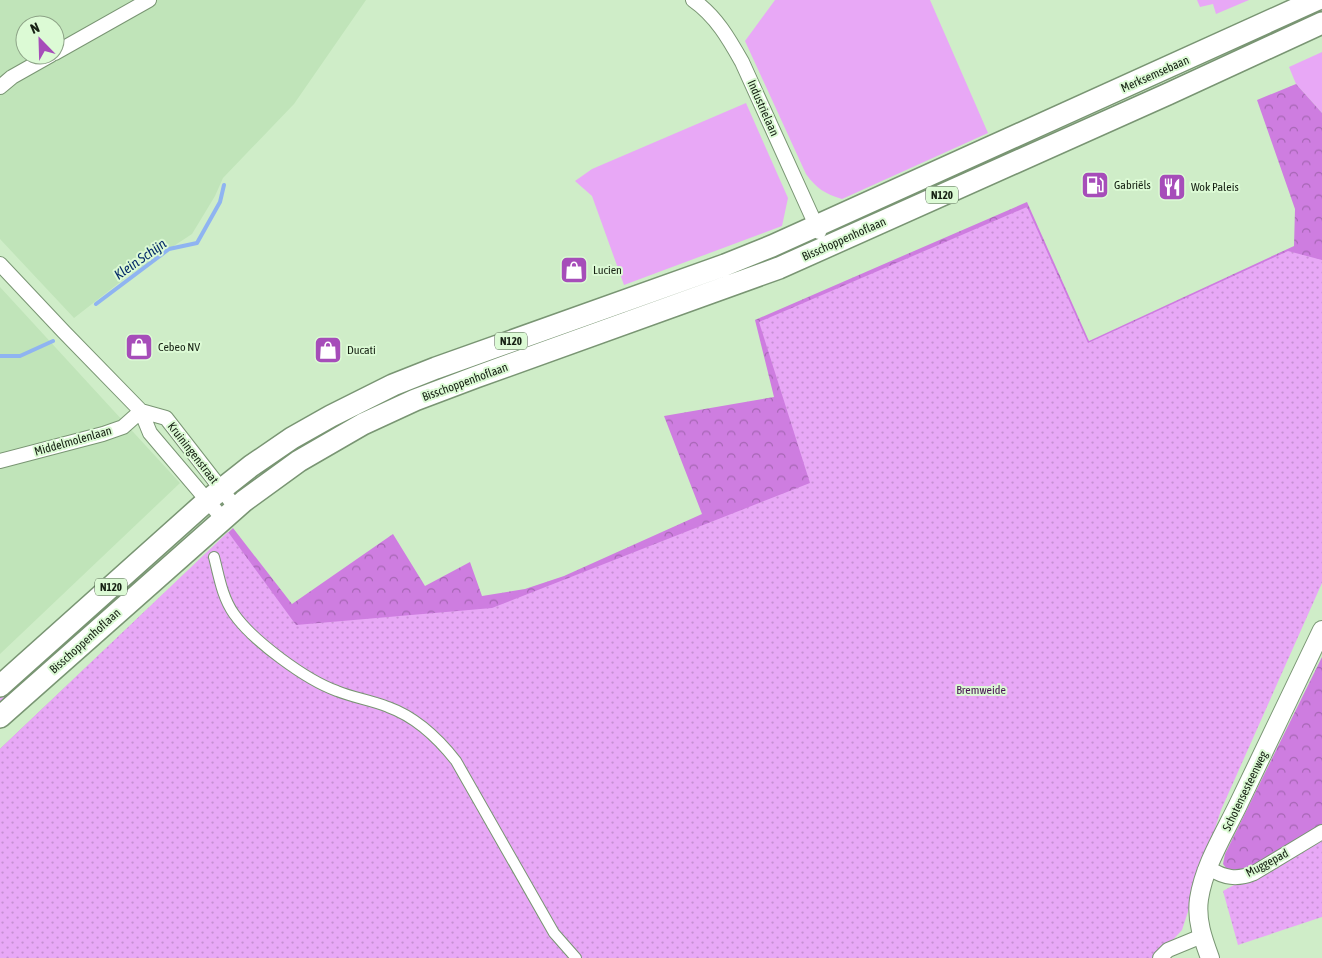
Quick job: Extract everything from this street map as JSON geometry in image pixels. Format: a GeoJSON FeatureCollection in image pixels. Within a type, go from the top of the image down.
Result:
{"type":"FeatureCollection","features":[{"type":"Feature","properties":{"kind":"main road","name":"Merksemsebaan"},"geometry":{"type":"LineString","coordinates":[[994,147],[1316,0]]}},
{"type":"Feature","properties":{"kind":"main road","name":"Merksemsebaan"},"geometry":{"type":"LineString","coordinates":[[1058,143],[1322,23]]}},
{"type":"Feature","properties":{"kind":"main road","name":"Bisschoppenhoflaan"},"geometry":{"type":"LineString","coordinates":[[0,717],[229,513],[267,483],[346,432],[388,412],[484,374],[757,277],[1058,143]]}},
{"type":"Feature","properties":{"kind":"main road","name":"Bisschoppenhoflaan"},"geometry":{"type":"LineString","coordinates":[[0,686],[215,494],[258,461],[350,405],[436,368],[725,265],[816,227],[994,147]]}},
{"type":"Feature","properties":{"kind":"street"},"geometry":{"type":"LineString","coordinates":[[65,47],[149,0]]}},
{"type":"Feature","properties":{"kind":"street","name":"Industrielaan"},"geometry":{"type":"LineString","coordinates":[[693,0],[706,9],[718,23],[729,38],[742,62],[826,247]]}},
{"type":"Feature","properties":{"kind":"street"},"geometry":{"type":"LineString","coordinates":[[0,87],[12,77],[33,65]]}},
{"type":"Feature","properties":{"kind":"street","name":"Kruiningenstraat"},"geometry":{"type":"LineString","coordinates":[[0,264],[141,411],[150,433],[215,494]]}},
{"type":"Feature","properties":{"kind":"street","name":"Kruiningenstraat"},"geometry":{"type":"LineString","coordinates":[[141,411],[166,418],[229,513]]}},
{"type":"Feature","properties":{"kind":"street","name":"Middelmolenlaan"},"geometry":{"type":"LineString","coordinates":[[0,461],[123,427],[141,411]]}},
{"type":"Feature","properties":{"kind":"street"},"geometry":{"type":"LineString","coordinates":[[214,557],[221,586],[233,613],[260,640],[315,682],[336,691],[400,711],[418,722],[439,742],[456,761],[554,934],[576,958]]}},
{"type":"Feature","properties":{"kind":"street","name":"Schotensesteenweg"},"geometry":{"type":"LineString","coordinates":[[1210,958],[1202,936],[1199,919],[1199,899],[1209,868],[1322,630]]}},
{"type":"Feature","properties":{"kind":"street","name":"Muggepad"},"geometry":{"type":"LineString","coordinates":[[1209,868],[1218,874],[1245,876],[1259,870],[1322,832]]}},
{"type":"Feature","properties":{"kind":"street"},"geometry":{"type":"LineString","coordinates":[[1160,958],[1168,950],[1202,936]]}},
{"type":"Feature","properties":{"kind":"shaded area"},"geometry":{"type":"Polygon","coordinates":[[[0,0],[366,0],[294,104],[223,178],[215,196],[192,234],[128,276],[74,318],[0,239],[0,0]]]}},
{"type":"Feature","properties":{"kind":"shaded area"},"geometry":{"type":"Polygon","coordinates":[[[0,287],[180,483],[0,654],[0,287]]]}},
{"type":"Feature","properties":{"kind":"green space"},"geometry":{"type":"Polygon","coordinates":[[[775,0],[930,0],[988,133],[842,199],[821,190],[806,174],[745,41],[775,0]]]}},
{"type":"Feature","properties":{"kind":"green space"},"geometry":{"type":"Polygon","coordinates":[[[1197,0],[1249,0],[1216,14],[1213,4],[1200,7],[1197,0]]]}},
{"type":"Feature","properties":{"kind":"green space"},"geometry":{"type":"Polygon","coordinates":[[[1322,52],[1322,113],[1296,84],[1289,67],[1322,52]]]}},
{"type":"Feature","properties":{"kind":"green space"},"geometry":{"type":"Polygon","coordinates":[[[1296,84],[1322,113],[1322,470],[823,515],[0,749],[233,528],[292,604],[393,534],[425,586],[470,562],[482,596],[525,589],[564,576],[702,514],[664,416],[774,397],[755,320],[1027,202],[1089,341],[1294,246],[1295,209],[1257,100],[1296,84]]]}},
{"type":"Feature","properties":{"kind":"green space"},"geometry":{"type":"Polygon","coordinates":[[[746,103],[788,198],[782,226],[624,285],[592,196],[575,181],[592,169],[746,103]]]}},
{"type":"Feature","properties":{"kind":"green space","name":"Bremweide"},"geometry":{"type":"Polygon","coordinates":[[[1027,207],[1088,343],[1288,251],[1322,260],[1322,583],[1221,810],[1182,930],[1156,958],[0,958],[0,749],[228,532],[296,625],[492,608],[810,483],[759,322],[1027,207]]]}},
{"type":"Feature","properties":{"kind":"green space"},"geometry":{"type":"Polygon","coordinates":[[[128,586],[115,603],[0,709],[0,695],[128,586]]]}},
{"type":"Feature","properties":{"kind":"green space"},"geometry":{"type":"Polygon","coordinates":[[[1322,657],[1322,824],[1250,869],[1229,872],[1223,864],[1225,854],[1322,657]]]}},
{"type":"Feature","properties":{"kind":"green space"},"geometry":{"type":"Polygon","coordinates":[[[1322,837],[1322,917],[1238,945],[1223,891],[1322,837]]]}},
{"type":"Feature","properties":{"kind":"waterway","name":"Klein Schijn"},"geometry":{"type":"LineString","coordinates":[[96,304],[169,249],[197,243],[220,202],[224,185]]}},
{"type":"Feature","properties":{"kind":"waterway","name":"Klein Schijn"},"geometry":{"type":"LineString","coordinates":[[0,356],[20,356],[53,341]]}},
{"type":"Feature","properties":{"kind":"place","name":"Gabriëls"},"geometry":{"type":"Point","coordinates":[1095,185]}},
{"type":"Feature","properties":{"kind":"place","name":"Wok Paleis"},"geometry":{"type":"Point","coordinates":[1172,187]}},
{"type":"Feature","properties":{"kind":"place","name":"Lucien"},"geometry":{"type":"Point","coordinates":[574,270]}},
{"type":"Feature","properties":{"kind":"place","name":"Cebeo NV"},"geometry":{"type":"Point","coordinates":[139,347]}},
{"type":"Feature","properties":{"kind":"place","name":"Ducati"},"geometry":{"type":"Point","coordinates":[328,350]}}]}
